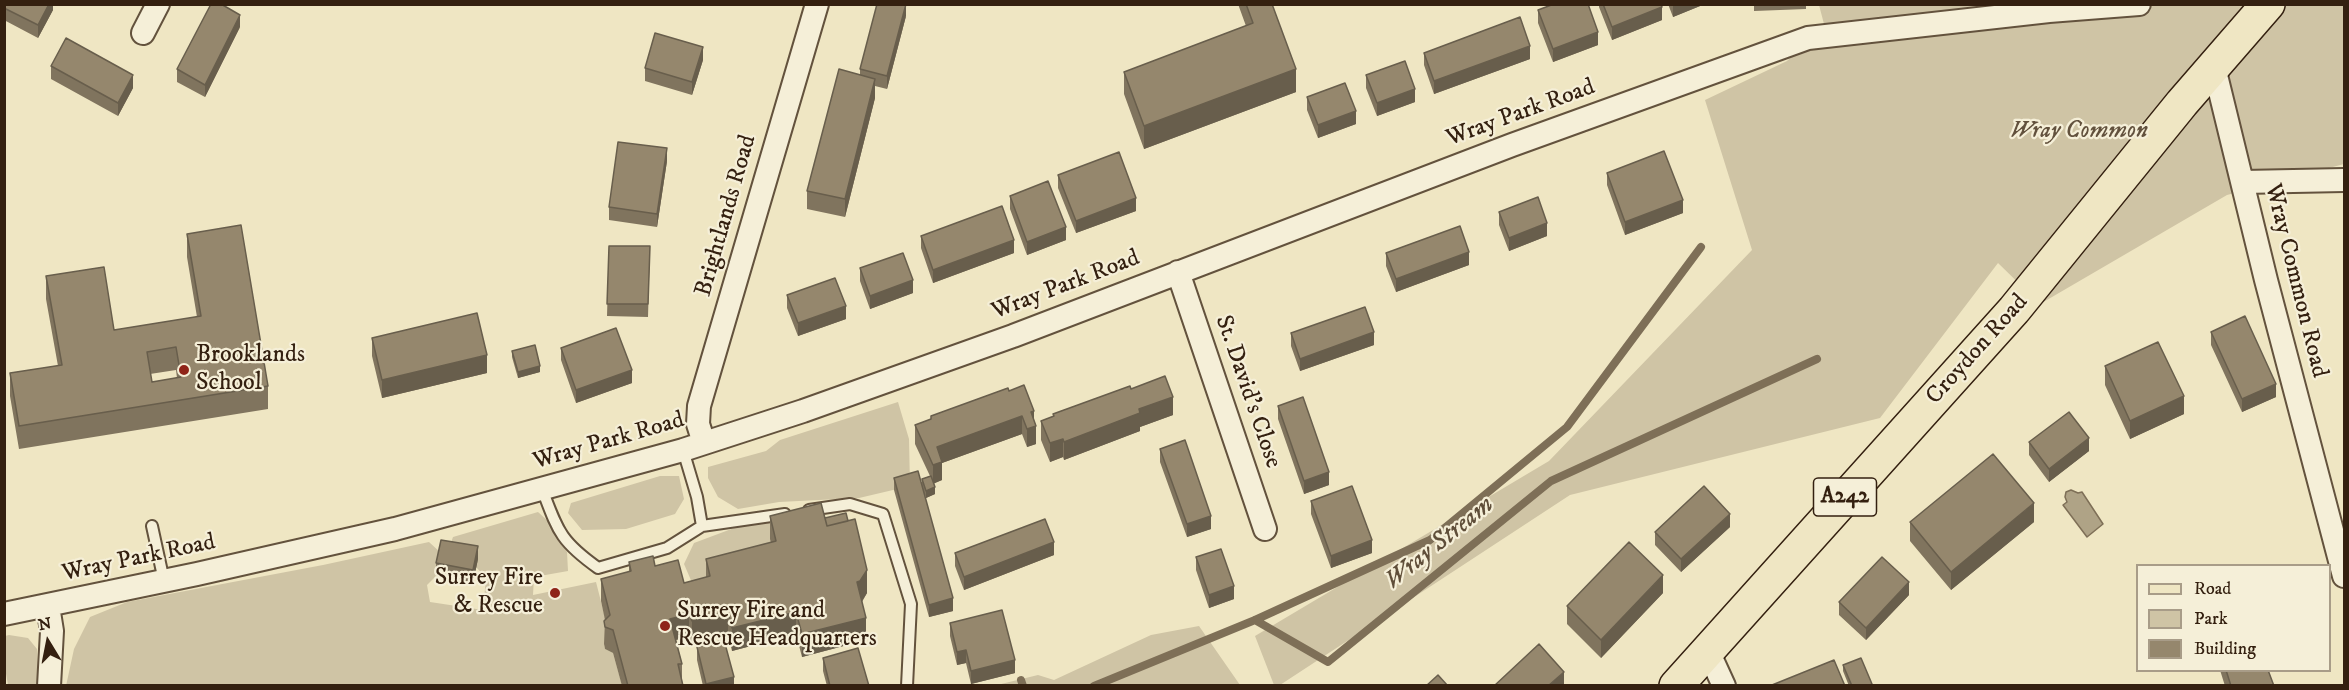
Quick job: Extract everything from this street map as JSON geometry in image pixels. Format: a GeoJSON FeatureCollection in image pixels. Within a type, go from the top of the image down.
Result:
{"type":"FeatureCollection","features":[{"type":"Feature","properties":{"kind":"main road","name":"Croydon Road"},"geometry":{"type":"LineString","coordinates":[[1676,686],[2014,310],[2182,103],[2268,4]]}},
{"type":"Feature","properties":{"kind":"street"},"geometry":{"type":"LineString","coordinates":[[143,33],[158,4]]}},
{"type":"Feature","properties":{"kind":"street","name":"Brightlands Road"},"geometry":{"type":"LineString","coordinates":[[693,447],[699,405],[816,4]]}},
{"type":"Feature","properties":{"kind":"street","name":"Wray Park Road"},"geometry":{"type":"LineString","coordinates":[[4,614],[395,529],[693,447],[908,374],[1512,145],[1808,38],[2049,11],[2139,4]]}},
{"type":"Feature","properties":{"kind":"street","name":"Wray Common Road"},"geometry":{"type":"LineString","coordinates":[[2214,67],[2266,280],[2344,576]]}},
{"type":"Feature","properties":{"kind":"street"},"geometry":{"type":"LineString","coordinates":[[2243,182],[2344,180]]}},
{"type":"Feature","properties":{"kind":"street","name":"St. David's Close"},"geometry":{"type":"LineString","coordinates":[[1178,272],[1265,530]]}},
{"type":"Feature","properties":{"kind":"street"},"geometry":{"type":"LineString","coordinates":[[48,606],[52,632],[49,686]]}},
{"type":"Feature","properties":{"kind":"street"},"geometry":{"type":"LineString","coordinates":[[1708,651],[1724,686]]}},
{"type":"Feature","properties":{"kind":"lane"},"geometry":{"type":"LineString","coordinates":[[693,447],[702,526]]}},
{"type":"Feature","properties":{"kind":"lane"},"geometry":{"type":"LineString","coordinates":[[542,489],[559,531],[573,550],[598,568],[666,548],[702,526],[791,513]]}},
{"type":"Feature","properties":{"kind":"lane"},"geometry":{"type":"LineString","coordinates":[[803,511],[850,504],[883,514],[911,604],[907,686]]}},
{"type":"Feature","properties":{"kind":"lane"},"geometry":{"type":"LineString","coordinates":[[152,526],[164,581]]}},
{"type":"Feature","properties":{"kind":"green space","name":"Wray Common"},"geometry":{"type":"Polygon","coordinates":[[[1819,5],[2344,5],[2344,164],[2227,195],[2040,304],[1998,263],[1880,418],[1570,495],[1280,685],[1274,685],[1255,636],[1549,461],[1752,250],[1705,100],[1787,61],[1824,24],[1819,5]]]}},
{"type":"Feature","properties":{"kind":"green space"},"geometry":{"type":"Polygon","coordinates":[[[898,402],[909,439],[910,486],[859,498],[779,502],[738,509],[718,497],[708,478],[708,467],[766,451],[780,440],[898,402]]]}},
{"type":"Feature","properties":{"kind":"green space"},"geometry":{"type":"Polygon","coordinates":[[[660,476],[679,476],[684,499],[675,514],[626,529],[582,530],[568,513],[571,503],[660,476]]]}},
{"type":"Feature","properties":{"kind":"green space"},"geometry":{"type":"Polygon","coordinates":[[[538,512],[549,522],[567,552],[568,571],[534,577],[533,595],[596,582],[610,637],[604,644],[605,649],[613,653],[622,685],[66,686],[74,649],[90,617],[127,602],[323,565],[429,542],[441,553],[436,576],[427,585],[430,602],[483,610],[486,578],[476,567],[477,559],[447,554],[453,537],[538,512]]]}},
{"type":"Feature","properties":{"kind":"green space"},"geometry":{"type":"Polygon","coordinates":[[[782,521],[776,564],[696,592],[684,564],[694,543],[742,525],[782,521]]]}},
{"type":"Feature","properties":{"kind":"green space"},"geometry":{"type":"Polygon","coordinates":[[[1199,626],[1240,685],[997,685],[1038,675],[1054,680],[1151,635],[1199,626]]]}},
{"type":"Feature","properties":{"kind":"green space"},"geometry":{"type":"Polygon","coordinates":[[[5,636],[28,638],[37,649],[38,685],[8,685],[5,668],[5,636]]]}},
{"type":"Feature","properties":{"kind":"shaded area"},"geometry":{"type":"Polygon","coordinates":[[[2071,490],[2082,492],[2103,524],[2087,537],[2063,505],[2067,502],[2066,492],[2071,490]]]}},
{"type":"Feature","properties":{"kind":"building"},"geometry":{"type":"Polygon","coordinates":[[[4,4],[49,4],[38,25],[4,8],[4,4]]]}},
{"type":"Feature","properties":{"kind":"building"},"geometry":{"type":"Polygon","coordinates":[[[211,4],[221,4],[240,15],[205,85],[177,69],[211,4]]]}},
{"type":"Feature","properties":{"kind":"building"},"geometry":{"type":"Polygon","coordinates":[[[877,4],[906,4],[887,76],[860,69],[877,4]]]}},
{"type":"Feature","properties":{"kind":"building"},"geometry":{"type":"Polygon","coordinates":[[[1246,4],[1272,4],[1296,69],[1144,126],[1124,72],[1253,23],[1246,4]]]}},
{"type":"Feature","properties":{"kind":"building"},"geometry":{"type":"Polygon","coordinates":[[[1554,4],[1588,4],[1598,32],[1553,49],[1538,10],[1554,4]]]}},
{"type":"Feature","properties":{"kind":"building"},"geometry":{"type":"Polygon","coordinates":[[[1603,4],[1661,4],[1662,7],[1612,27],[1603,4]]]}},
{"type":"Feature","properties":{"kind":"building"},"geometry":{"type":"Polygon","coordinates":[[[1520,17],[1530,46],[1434,81],[1424,53],[1520,17]]]}},
{"type":"Feature","properties":{"kind":"building"},"geometry":{"type":"Polygon","coordinates":[[[655,33],[703,47],[692,82],[645,68],[655,33]]]}},
{"type":"Feature","properties":{"kind":"building"},"geometry":{"type":"Polygon","coordinates":[[[66,38],[133,75],[118,103],[51,66],[66,38]]]}},
{"type":"Feature","properties":{"kind":"building"},"geometry":{"type":"Polygon","coordinates":[[[1405,61],[1415,89],[1377,103],[1366,75],[1405,61]]]}},
{"type":"Feature","properties":{"kind":"building"},"geometry":{"type":"Polygon","coordinates":[[[839,69],[875,79],[845,199],[807,191],[839,69]]]}},
{"type":"Feature","properties":{"kind":"building"},"geometry":{"type":"Polygon","coordinates":[[[1345,83],[1356,111],[1318,125],[1307,97],[1345,83]]]}},
{"type":"Feature","properties":{"kind":"building"},"geometry":{"type":"Polygon","coordinates":[[[618,142],[667,148],[657,214],[609,207],[618,142]]]}},
{"type":"Feature","properties":{"kind":"building"},"geometry":{"type":"Polygon","coordinates":[[[1664,151],[1683,200],[1625,222],[1607,173],[1664,151]]]}},
{"type":"Feature","properties":{"kind":"building"},"geometry":{"type":"Polygon","coordinates":[[[1119,152],[1136,198],[1076,221],[1058,175],[1119,152]]]}},
{"type":"Feature","properties":{"kind":"building"},"geometry":{"type":"Polygon","coordinates":[[[1048,181],[1066,227],[1027,242],[1010,196],[1048,181]]]}},
{"type":"Feature","properties":{"kind":"building"},"geometry":{"type":"Polygon","coordinates":[[[1538,197],[1547,223],[1509,238],[1499,212],[1538,197]]]}},
{"type":"Feature","properties":{"kind":"building"},"geometry":{"type":"Polygon","coordinates":[[[1002,206],[1014,240],[933,270],[921,236],[1002,206]]]}},
{"type":"Feature","properties":{"kind":"building"},"geometry":{"type":"Polygon","coordinates":[[[241,225],[268,386],[19,426],[10,373],[62,365],[46,276],[104,267],[114,330],[201,316],[187,234],[241,225]],[[176,347],[147,352],[152,382],[181,377],[176,347]]]}},
{"type":"Feature","properties":{"kind":"building"},"geometry":{"type":"Polygon","coordinates":[[[1460,226],[1469,252],[1396,279],[1386,253],[1460,226]]]}},
{"type":"Feature","properties":{"kind":"building"},"geometry":{"type":"Polygon","coordinates":[[[609,246],[650,246],[648,304],[607,304],[609,246]]]}},
{"type":"Feature","properties":{"kind":"building"},"geometry":{"type":"Polygon","coordinates":[[[903,253],[913,280],[870,296],[860,268],[903,253]]]}},
{"type":"Feature","properties":{"kind":"building"},"geometry":{"type":"Polygon","coordinates":[[[835,278],[846,306],[798,323],[787,295],[835,278]]]}},
{"type":"Feature","properties":{"kind":"building"},"geometry":{"type":"Polygon","coordinates":[[[1365,307],[1374,332],[1300,359],[1291,333],[1365,307]]]}},
{"type":"Feature","properties":{"kind":"building"},"geometry":{"type":"Polygon","coordinates":[[[477,313],[487,355],[382,380],[372,338],[477,313]]]}},
{"type":"Feature","properties":{"kind":"building"},"geometry":{"type":"Polygon","coordinates":[[[2245,316],[2276,384],[2242,399],[2211,332],[2245,316]]]}},
{"type":"Feature","properties":{"kind":"building"},"geometry":{"type":"Polygon","coordinates":[[[616,328],[632,370],[576,390],[561,348],[616,328]]]}},
{"type":"Feature","properties":{"kind":"building"},"geometry":{"type":"Polygon","coordinates":[[[2158,342],[2184,396],[2130,421],[2105,366],[2158,342]]]}},
{"type":"Feature","properties":{"kind":"building"},"geometry":{"type":"Polygon","coordinates":[[[535,345],[540,366],[518,372],[512,351],[535,345]]]}},
{"type":"Feature","properties":{"kind":"building"},"geometry":{"type":"Polygon","coordinates":[[[1165,376],[1173,397],[1139,409],[1140,413],[1064,442],[1063,439],[1050,443],[1041,421],[1054,416],[1053,414],[1165,376]]]}},
{"type":"Feature","properties":{"kind":"building"},"geometry":{"type":"Polygon","coordinates":[[[1024,385],[1034,411],[1031,412],[1036,426],[1027,429],[1022,416],[937,447],[942,462],[933,465],[915,425],[931,419],[931,416],[1008,388],[1009,391],[1024,385]]]}},
{"type":"Feature","properties":{"kind":"building"},"geometry":{"type":"Polygon","coordinates":[[[1303,397],[1329,472],[1304,481],[1278,406],[1303,397]]]}},
{"type":"Feature","properties":{"kind":"building"},"geometry":{"type":"Polygon","coordinates":[[[2069,412],[2089,438],[2049,469],[2029,442],[2069,412]]]}},
{"type":"Feature","properties":{"kind":"building"},"geometry":{"type":"Polygon","coordinates":[[[1185,440],[1211,516],[1187,524],[1160,449],[1185,440]]]}},
{"type":"Feature","properties":{"kind":"building"},"geometry":{"type":"Polygon","coordinates":[[[1993,454],[2034,503],[1951,572],[1910,522],[1993,454]]]}},
{"type":"Feature","properties":{"kind":"building"},"geometry":{"type":"Polygon","coordinates":[[[918,471],[953,598],[929,605],[894,478],[918,471]]]}},
{"type":"Feature","properties":{"kind":"building"},"geometry":{"type":"Polygon","coordinates":[[[931,476],[935,487],[926,491],[922,479],[931,476]]]}},
{"type":"Feature","properties":{"kind":"building"},"geometry":{"type":"Polygon","coordinates":[[[1352,486],[1372,540],[1331,556],[1311,501],[1352,486]]]}},
{"type":"Feature","properties":{"kind":"building"},"geometry":{"type":"Polygon","coordinates":[[[1704,486],[1730,514],[1681,559],[1655,532],[1704,486]]]}},
{"type":"Feature","properties":{"kind":"building"},"geometry":{"type":"Polygon","coordinates":[[[821,503],[827,526],[855,519],[867,570],[857,582],[866,618],[802,634],[796,612],[732,628],[728,612],[692,621],[689,614],[670,619],[682,664],[678,664],[683,686],[628,686],[613,630],[605,627],[604,621],[610,615],[601,579],[631,571],[629,562],[653,556],[655,566],[678,560],[684,583],[710,576],[706,559],[776,541],[770,516],[821,503]]]}},
{"type":"Feature","properties":{"kind":"building"},"geometry":{"type":"Polygon","coordinates":[[[846,513],[848,521],[827,526],[825,518],[846,513]]]}},
{"type":"Feature","properties":{"kind":"building"},"geometry":{"type":"Polygon","coordinates":[[[1045,519],[1054,542],[964,577],[955,553],[1045,519]]]}},
{"type":"Feature","properties":{"kind":"building"},"geometry":{"type":"Polygon","coordinates":[[[441,540],[478,546],[473,570],[436,563],[441,540]]]}},
{"type":"Feature","properties":{"kind":"building"},"geometry":{"type":"Polygon","coordinates":[[[1629,542],[1663,575],[1601,640],[1567,606],[1629,542]]]}},
{"type":"Feature","properties":{"kind":"building"},"geometry":{"type":"Polygon","coordinates":[[[1221,549],[1234,586],[1209,595],[1196,557],[1221,549]]]}},
{"type":"Feature","properties":{"kind":"building"},"geometry":{"type":"Polygon","coordinates":[[[1882,557],[1909,582],[1866,628],[1839,602],[1882,557]]]}},
{"type":"Feature","properties":{"kind":"building"},"geometry":{"type":"Polygon","coordinates":[[[1002,610],[1015,660],[971,671],[966,650],[957,652],[950,623],[1002,610]]]}},
{"type":"Feature","properties":{"kind":"building"},"geometry":{"type":"Polygon","coordinates":[[[724,640],[734,677],[706,684],[697,647],[724,640]]]}},
{"type":"Feature","properties":{"kind":"building"},"geometry":{"type":"Polygon","coordinates":[[[1539,644],[1564,672],[1548,686],[1494,686],[1539,644]]]}},
{"type":"Feature","properties":{"kind":"building"},"geometry":{"type":"Polygon","coordinates":[[[858,648],[869,686],[830,686],[823,658],[858,648]]]}},
{"type":"Feature","properties":{"kind":"building"},"geometry":{"type":"Polygon","coordinates":[[[1861,658],[1872,684],[1852,686],[1843,665],[1861,658]]]}},
{"type":"Feature","properties":{"kind":"building"},"geometry":{"type":"Polygon","coordinates":[[[1834,660],[1845,686],[1772,685],[1834,660]]]}},
{"type":"Feature","properties":{"kind":"building"},"geometry":{"type":"Polygon","coordinates":[[[2227,672],[2269,672],[2274,686],[2231,686],[2227,672]]]}},
{"type":"Feature","properties":{"kind":"building"},"geometry":{"type":"Polygon","coordinates":[[[1438,675],[1448,686],[1426,686],[1438,675]]]}},
{"type":"Feature","properties":{"kind":"waterway"},"geometry":{"type":"LineString","coordinates":[[1094,686],[1255,620],[1430,540],[1567,427],[1701,247]]}},
{"type":"Feature","properties":{"kind":"waterway","name":"Wray Stream"},"geometry":{"type":"LineString","coordinates":[[1255,620],[1328,662],[1551,481],[1817,359]]}},
{"type":"Feature","properties":{"kind":"waterway"},"geometry":{"type":"LineString","coordinates":[[1021,680],[1023,686]]}},
{"type":"Feature","properties":{"kind":"place","name":"Brooklands School"},"geometry":{"type":"Point","coordinates":[184,370]}},
{"type":"Feature","properties":{"kind":"place","name":"Surrey Fire & Rescue"},"geometry":{"type":"Point","coordinates":[555,593]}},
{"type":"Feature","properties":{"kind":"place","name":"Surrey Fire and Rescue Headquarters"},"geometry":{"type":"Point","coordinates":[665,626]}}]}
